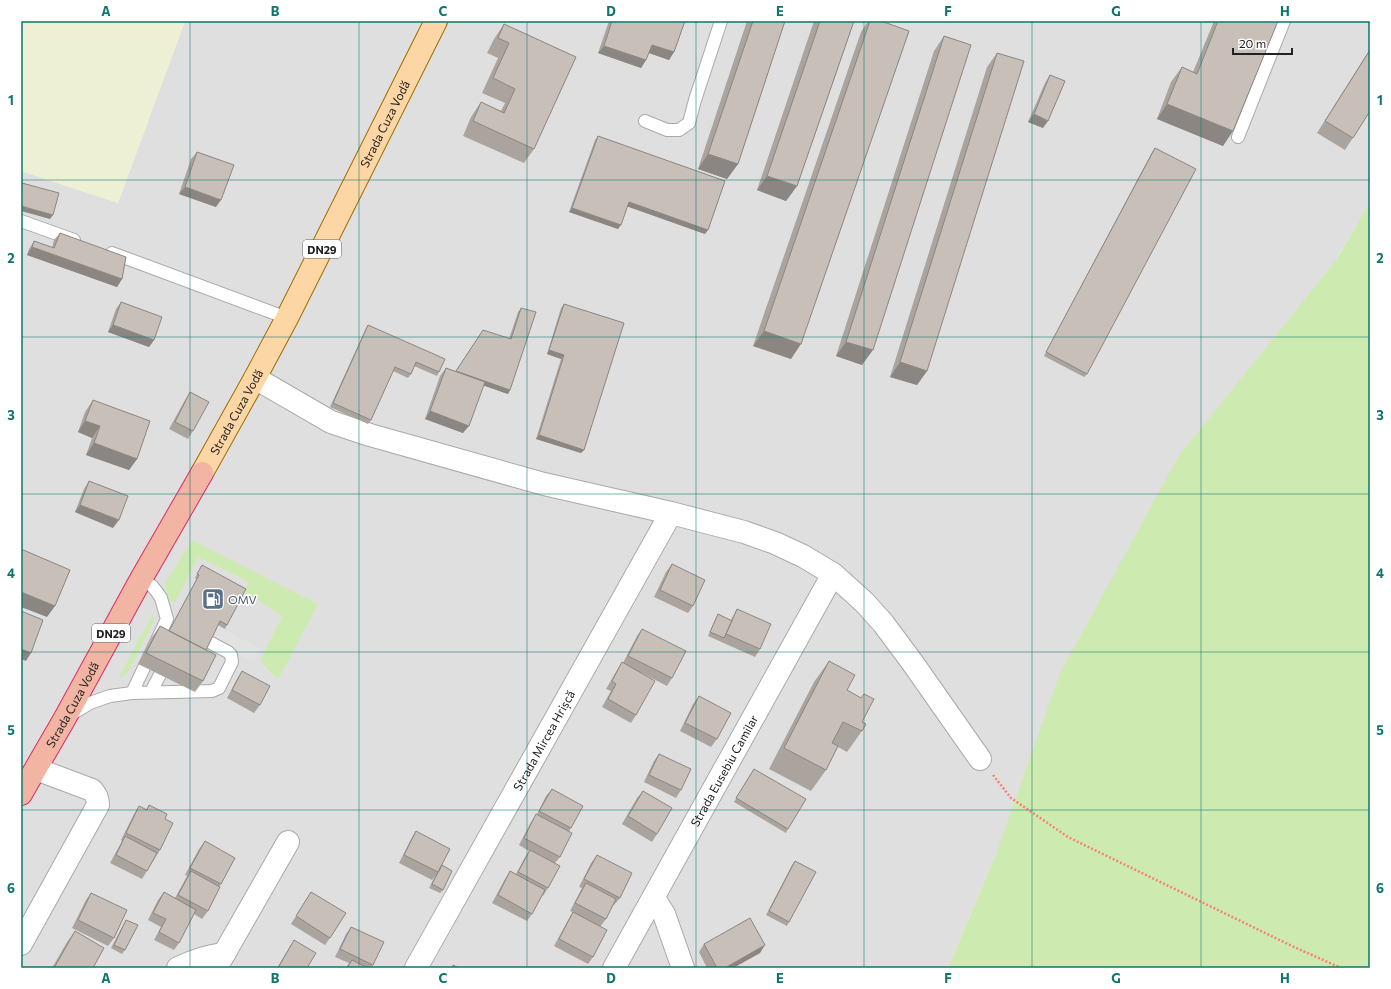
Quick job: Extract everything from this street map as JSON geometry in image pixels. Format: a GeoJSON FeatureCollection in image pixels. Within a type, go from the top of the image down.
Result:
{"type":"FeatureCollection","features":[{"type":"Feature","properties":{"kind":"highway","name":"Strada Cuza Vodă"},"geometry":{"type":"LineString","coordinates":[[21,794],[65,718],[140,579],[202,473]]}},
{"type":"Feature","properties":{"kind":"main road","name":"Strada Cuza Vodă"},"geometry":{"type":"LineString","coordinates":[[202,473],[288,318],[436,21]]}},
{"type":"Feature","properties":{"kind":"street"},"geometry":{"type":"LineString","coordinates":[[255,378],[331,422],[370,435],[439,456],[544,484],[671,513],[744,532],[775,543],[803,556],[833,574],[864,602],[892,635],[980,759]]}},
{"type":"Feature","properties":{"kind":"street","name":"Strada Mircea Hrișcă"},"geometry":{"type":"LineString","coordinates":[[416,968],[671,513]]}},
{"type":"Feature","properties":{"kind":"street","name":"Strada Eusebiu Camilar"},"geometry":{"type":"LineString","coordinates":[[614,968],[833,574]]}},
{"type":"Feature","properties":{"kind":"street"},"geometry":{"type":"LineString","coordinates":[[21,944],[98,805],[96,794],[92,790],[36,769]]}},
{"type":"Feature","properties":{"kind":"street"},"geometry":{"type":"LineString","coordinates":[[178,968],[208,956],[220,961],[288,842]]}},
{"type":"Feature","properties":{"kind":"street"},"geometry":{"type":"LineString","coordinates":[[654,898],[664,914],[683,968]]}},
{"type":"Feature","properties":{"kind":"lane"},"geometry":{"type":"LineString","coordinates":[[645,121],[667,130],[679,130],[689,124],[695,100],[721,21]]}},
{"type":"Feature","properties":{"kind":"lane"},"geometry":{"type":"LineString","coordinates":[[1238,137],[1284,21]]}},
{"type":"Feature","properties":{"kind":"lane"},"geometry":{"type":"LineString","coordinates":[[21,221],[82,242]]}},
{"type":"Feature","properties":{"kind":"lane"},"geometry":{"type":"LineString","coordinates":[[104,250],[288,318]]}},
{"type":"Feature","properties":{"kind":"lane"},"geometry":{"type":"LineString","coordinates":[[132,693],[166,620],[161,598],[152,586],[140,579]]}},
{"type":"Feature","properties":{"kind":"lane"},"geometry":{"type":"LineString","coordinates":[[65,718],[97,701],[110,696],[151,692],[172,687],[191,687],[217,690],[232,662],[231,655],[228,652],[166,620]]}},
{"type":"Feature","properties":{"kind":"lane"},"geometry":{"type":"LineString","coordinates":[[187,630],[190,648]]}},
{"type":"Feature","properties":{"kind":"lane"},"geometry":{"type":"LineString","coordinates":[[206,656],[212,644]]}},
{"type":"Feature","properties":{"kind":"lane"},"geometry":{"type":"LineString","coordinates":[[151,692],[173,648]]}},
{"type":"Feature","properties":{"kind":"path"},"geometry":{"type":"LineString","coordinates":[[980,759],[1011,798],[1068,837],[1294,947],[1341,968]]}},
{"type":"Feature","properties":{"kind":"shaded area"},"geometry":{"type":"Polygon","coordinates":[[[185,21],[1370,21],[1370,201],[996,854],[948,968],[21,968],[21,171],[118,203],[185,21]]]}},
{"type":"Feature","properties":{"kind":"shaded area"},"geometry":{"type":"Polygon","coordinates":[[[219,628],[260,648],[254,662],[212,642],[219,628]]]}},
{"type":"Feature","properties":{"kind":"green space"},"geometry":{"type":"Polygon","coordinates":[[[21,21],[185,21],[118,203],[21,171],[21,21]]]}},
{"type":"Feature","properties":{"kind":"green space"},"geometry":{"type":"Polygon","coordinates":[[[1370,201],[1370,968],[948,968],[996,854],[1060,673],[1178,457],[1337,259],[1370,201]]]}},
{"type":"Feature","properties":{"kind":"green space"},"geometry":{"type":"Polygon","coordinates":[[[192,540],[318,604],[278,680],[260,661],[282,616],[244,591],[249,582],[198,557],[175,603],[169,600],[165,587],[167,580],[192,540]]]}},
{"type":"Feature","properties":{"kind":"green space"},"geometry":{"type":"Polygon","coordinates":[[[153,613],[154,621],[128,672],[119,677],[153,613]]]}},
{"type":"Feature","properties":{"kind":"building"},"geometry":{"type":"Polygon","coordinates":[[[612,21],[685,21],[674,52],[652,45],[646,60],[604,46],[612,21]]]}},
{"type":"Feature","properties":{"kind":"building"},"geometry":{"type":"Polygon","coordinates":[[[753,21],[785,21],[738,164],[708,154],[753,21]]]}},
{"type":"Feature","properties":{"kind":"building"},"geometry":{"type":"Polygon","coordinates":[[[820,21],[854,21],[797,186],[767,176],[820,21]]]}},
{"type":"Feature","properties":{"kind":"building"},"geometry":{"type":"Polygon","coordinates":[[[870,21],[881,21],[909,31],[801,344],[764,331],[870,21]]]}},
{"type":"Feature","properties":{"kind":"building"},"geometry":{"type":"Polygon","coordinates":[[[1218,21],[1278,21],[1233,131],[1167,104],[1182,67],[1197,74],[1218,21]]]}},
{"type":"Feature","properties":{"kind":"building"},"geometry":{"type":"Polygon","coordinates":[[[504,24],[576,57],[534,149],[473,121],[481,102],[504,113],[515,89],[493,78],[509,43],[498,38],[504,24]]]}},
{"type":"Feature","properties":{"kind":"building"},"geometry":{"type":"Polygon","coordinates":[[[944,36],[971,45],[873,350],[846,342],[944,36]]]}},
{"type":"Feature","properties":{"kind":"building"},"geometry":{"type":"Polygon","coordinates":[[[1370,50],[1370,111],[1353,138],[1325,121],[1370,50]]]}},
{"type":"Feature","properties":{"kind":"building"},"geometry":{"type":"Polygon","coordinates":[[[997,53],[1024,61],[927,371],[900,362],[997,53]]]}},
{"type":"Feature","properties":{"kind":"building"},"geometry":{"type":"Polygon","coordinates":[[[1050,75],[1065,81],[1048,121],[1034,114],[1050,75]]]}},
{"type":"Feature","properties":{"kind":"building"},"geometry":{"type":"Polygon","coordinates":[[[598,136],[725,181],[708,230],[629,202],[621,225],[572,208],[598,136]]]}},
{"type":"Feature","properties":{"kind":"building"},"geometry":{"type":"Polygon","coordinates":[[[1155,148],[1196,169],[1087,374],[1046,352],[1155,148]]]}},
{"type":"Feature","properties":{"kind":"building"},"geometry":{"type":"Polygon","coordinates":[[[197,152],[234,165],[221,200],[185,187],[197,152]]]}},
{"type":"Feature","properties":{"kind":"building"},"geometry":{"type":"Polygon","coordinates":[[[21,180],[22,183],[59,193],[53,215],[21,206],[21,180]]]}},
{"type":"Feature","properties":{"kind":"building"},"geometry":{"type":"Polygon","coordinates":[[[60,233],[126,257],[122,279],[32,247],[34,241],[54,248],[60,233]]]}},
{"type":"Feature","properties":{"kind":"building"},"geometry":{"type":"Polygon","coordinates":[[[121,302],[162,317],[154,340],[113,325],[121,302]]]}},
{"type":"Feature","properties":{"kind":"building"},"geometry":{"type":"Polygon","coordinates":[[[564,304],[624,323],[584,450],[539,435],[564,355],[549,350],[564,304]]]}},
{"type":"Feature","properties":{"kind":"building"},"geometry":{"type":"Polygon","coordinates":[[[521,308],[536,312],[510,390],[456,371],[483,330],[511,339],[521,308]]]}},
{"type":"Feature","properties":{"kind":"building"},"geometry":{"type":"Polygon","coordinates":[[[368,325],[445,359],[439,372],[416,362],[411,374],[395,367],[371,420],[333,403],[368,325]]]}},
{"type":"Feature","properties":{"kind":"building"},"geometry":{"type":"Polygon","coordinates":[[[446,368],[485,382],[469,426],[430,411],[446,368]]]}},
{"type":"Feature","properties":{"kind":"building"},"geometry":{"type":"Polygon","coordinates":[[[190,392],[209,402],[193,431],[175,422],[190,392]]]}},
{"type":"Feature","properties":{"kind":"building"},"geometry":{"type":"Polygon","coordinates":[[[93,400],[150,421],[137,459],[94,443],[100,426],[85,421],[93,400]]]}},
{"type":"Feature","properties":{"kind":"building"},"geometry":{"type":"Polygon","coordinates":[[[89,481],[128,496],[119,520],[80,505],[89,481]]]}},
{"type":"Feature","properties":{"kind":"building"},"geometry":{"type":"Polygon","coordinates":[[[21,549],[70,570],[55,606],[21,592],[21,549]]]}},
{"type":"Feature","properties":{"kind":"building"},"geometry":{"type":"Polygon","coordinates":[[[672,564],[705,580],[693,606],[660,590],[672,564]]]}},
{"type":"Feature","properties":{"kind":"building"},"geometry":{"type":"Polygon","coordinates":[[[202,565],[246,589],[227,625],[220,621],[206,650],[169,631],[199,575],[197,574],[202,565]]]}},
{"type":"Feature","properties":{"kind":"building"},"geometry":{"type":"Polygon","coordinates":[[[737,609],[771,624],[760,649],[726,634],[737,609]]]}},
{"type":"Feature","properties":{"kind":"building"},"geometry":{"type":"Polygon","coordinates":[[[21,611],[43,620],[31,653],[21,649],[21,611]]]}},
{"type":"Feature","properties":{"kind":"building"},"geometry":{"type":"Polygon","coordinates":[[[718,614],[732,621],[724,638],[710,632],[718,614]]]}},
{"type":"Feature","properties":{"kind":"building"},"geometry":{"type":"Polygon","coordinates":[[[160,626],[216,655],[203,681],[146,653],[160,626]]]}},
{"type":"Feature","properties":{"kind":"building"},"geometry":{"type":"Polygon","coordinates":[[[642,629],[686,651],[672,678],[628,656],[642,629]]]}},
{"type":"Feature","properties":{"kind":"building"},"geometry":{"type":"Polygon","coordinates":[[[829,661],[855,675],[847,690],[861,698],[864,694],[874,699],[862,722],[866,724],[862,731],[843,722],[832,743],[838,746],[826,770],[784,748],[829,661]]]}},
{"type":"Feature","properties":{"kind":"building"},"geometry":{"type":"Polygon","coordinates":[[[622,662],[655,681],[636,715],[608,699],[616,684],[612,681],[622,662]]]}},
{"type":"Feature","properties":{"kind":"building"},"geometry":{"type":"Polygon","coordinates":[[[242,671],[270,686],[260,705],[232,690],[242,671]]]}},
{"type":"Feature","properties":{"kind":"building"},"geometry":{"type":"Polygon","coordinates":[[[699,696],[731,713],[717,739],[685,723],[699,696]]]}},
{"type":"Feature","properties":{"kind":"building"},"geometry":{"type":"Polygon","coordinates":[[[659,754],[691,769],[681,790],[649,775],[659,754]]]}},
{"type":"Feature","properties":{"kind":"building"},"geometry":{"type":"Polygon","coordinates":[[[754,769],[806,799],[788,829],[736,798],[754,769]]]}},
{"type":"Feature","properties":{"kind":"building"},"geometry":{"type":"Polygon","coordinates":[[[552,789],[583,806],[571,828],[539,811],[552,789]]]}},
{"type":"Feature","properties":{"kind":"building"},"geometry":{"type":"Polygon","coordinates":[[[643,791],[672,808],[657,834],[628,816],[643,791]]]}},
{"type":"Feature","properties":{"kind":"building"},"geometry":{"type":"Polygon","coordinates":[[[149,805],[167,814],[165,819],[173,823],[160,850],[126,833],[139,806],[147,810],[149,805]]]}},
{"type":"Feature","properties":{"kind":"building"},"geometry":{"type":"Polygon","coordinates":[[[536,814],[572,833],[560,857],[524,838],[536,814]]]}},
{"type":"Feature","properties":{"kind":"building"},"geometry":{"type":"Polygon","coordinates":[[[416,831],[450,849],[438,872],[404,855],[416,831]]]}},
{"type":"Feature","properties":{"kind":"building"},"geometry":{"type":"Polygon","coordinates":[[[125,836],[157,853],[147,871],[116,855],[125,836]]]}},
{"type":"Feature","properties":{"kind":"building"},"geometry":{"type":"Polygon","coordinates":[[[205,841],[235,858],[221,884],[190,868],[205,841]]]}},
{"type":"Feature","properties":{"kind":"building"},"geometry":{"type":"Polygon","coordinates":[[[530,850],[560,866],[548,888],[518,872],[530,850]]]}},
{"type":"Feature","properties":{"kind":"building"},"geometry":{"type":"Polygon","coordinates":[[[597,855],[632,873],[620,898],[584,879],[597,855]]]}},
{"type":"Feature","properties":{"kind":"building"},"geometry":{"type":"Polygon","coordinates":[[[795,861],[816,872],[789,922],[769,911],[795,861]]]}},
{"type":"Feature","properties":{"kind":"building"},"geometry":{"type":"Polygon","coordinates":[[[442,865],[452,871],[443,890],[432,884],[442,865]]]}},
{"type":"Feature","properties":{"kind":"building"},"geometry":{"type":"Polygon","coordinates":[[[191,871],[220,887],[208,911],[178,895],[191,871]]]}},
{"type":"Feature","properties":{"kind":"building"},"geometry":{"type":"Polygon","coordinates":[[[510,871],[545,890],[532,914],[498,895],[510,871]]]}},
{"type":"Feature","properties":{"kind":"building"},"geometry":{"type":"Polygon","coordinates":[[[586,883],[616,899],[606,919],[575,903],[586,883]]]}},
{"type":"Feature","properties":{"kind":"building"},"geometry":{"type":"Polygon","coordinates":[[[164,892],[196,910],[179,943],[159,932],[166,919],[153,913],[164,892]]]}},
{"type":"Feature","properties":{"kind":"building"},"geometry":{"type":"Polygon","coordinates":[[[311,892],[346,913],[330,938],[296,916],[311,892]]]}},
{"type":"Feature","properties":{"kind":"building"},"geometry":{"type":"Polygon","coordinates":[[[91,893],[127,910],[114,938],[78,920],[91,893]]]}},
{"type":"Feature","properties":{"kind":"building"},"geometry":{"type":"Polygon","coordinates":[[[573,912],[607,930],[593,957],[559,939],[573,912]]]}},
{"type":"Feature","properties":{"kind":"building"},"geometry":{"type":"Polygon","coordinates":[[[750,918],[765,945],[725,968],[717,968],[704,944],[750,918]]]}},
{"type":"Feature","properties":{"kind":"building"},"geometry":{"type":"Polygon","coordinates":[[[126,920],[138,925],[125,950],[114,945],[126,920]]]}},
{"type":"Feature","properties":{"kind":"building"},"geometry":{"type":"Polygon","coordinates":[[[351,927],[384,942],[373,965],[340,949],[351,927]]]}},
{"type":"Feature","properties":{"kind":"building"},"geometry":{"type":"Polygon","coordinates":[[[75,931],[104,948],[93,968],[54,968],[75,931]]]}},
{"type":"Feature","properties":{"kind":"building"},"geometry":{"type":"Polygon","coordinates":[[[294,940],[316,953],[307,968],[278,968],[294,940]]]}},
{"type":"Feature","properties":{"kind":"building"},"geometry":{"type":"Polygon","coordinates":[[[352,960],[368,968],[347,968],[352,960]]]}},
{"type":"Feature","properties":{"kind":"building"},"geometry":{"type":"Polygon","coordinates":[[[453,965],[459,968],[452,968],[453,965]]]}},
{"type":"Feature","properties":{"kind":"place","name":"OMV"},"geometry":{"type":"Point","coordinates":[213,599]}}]}
